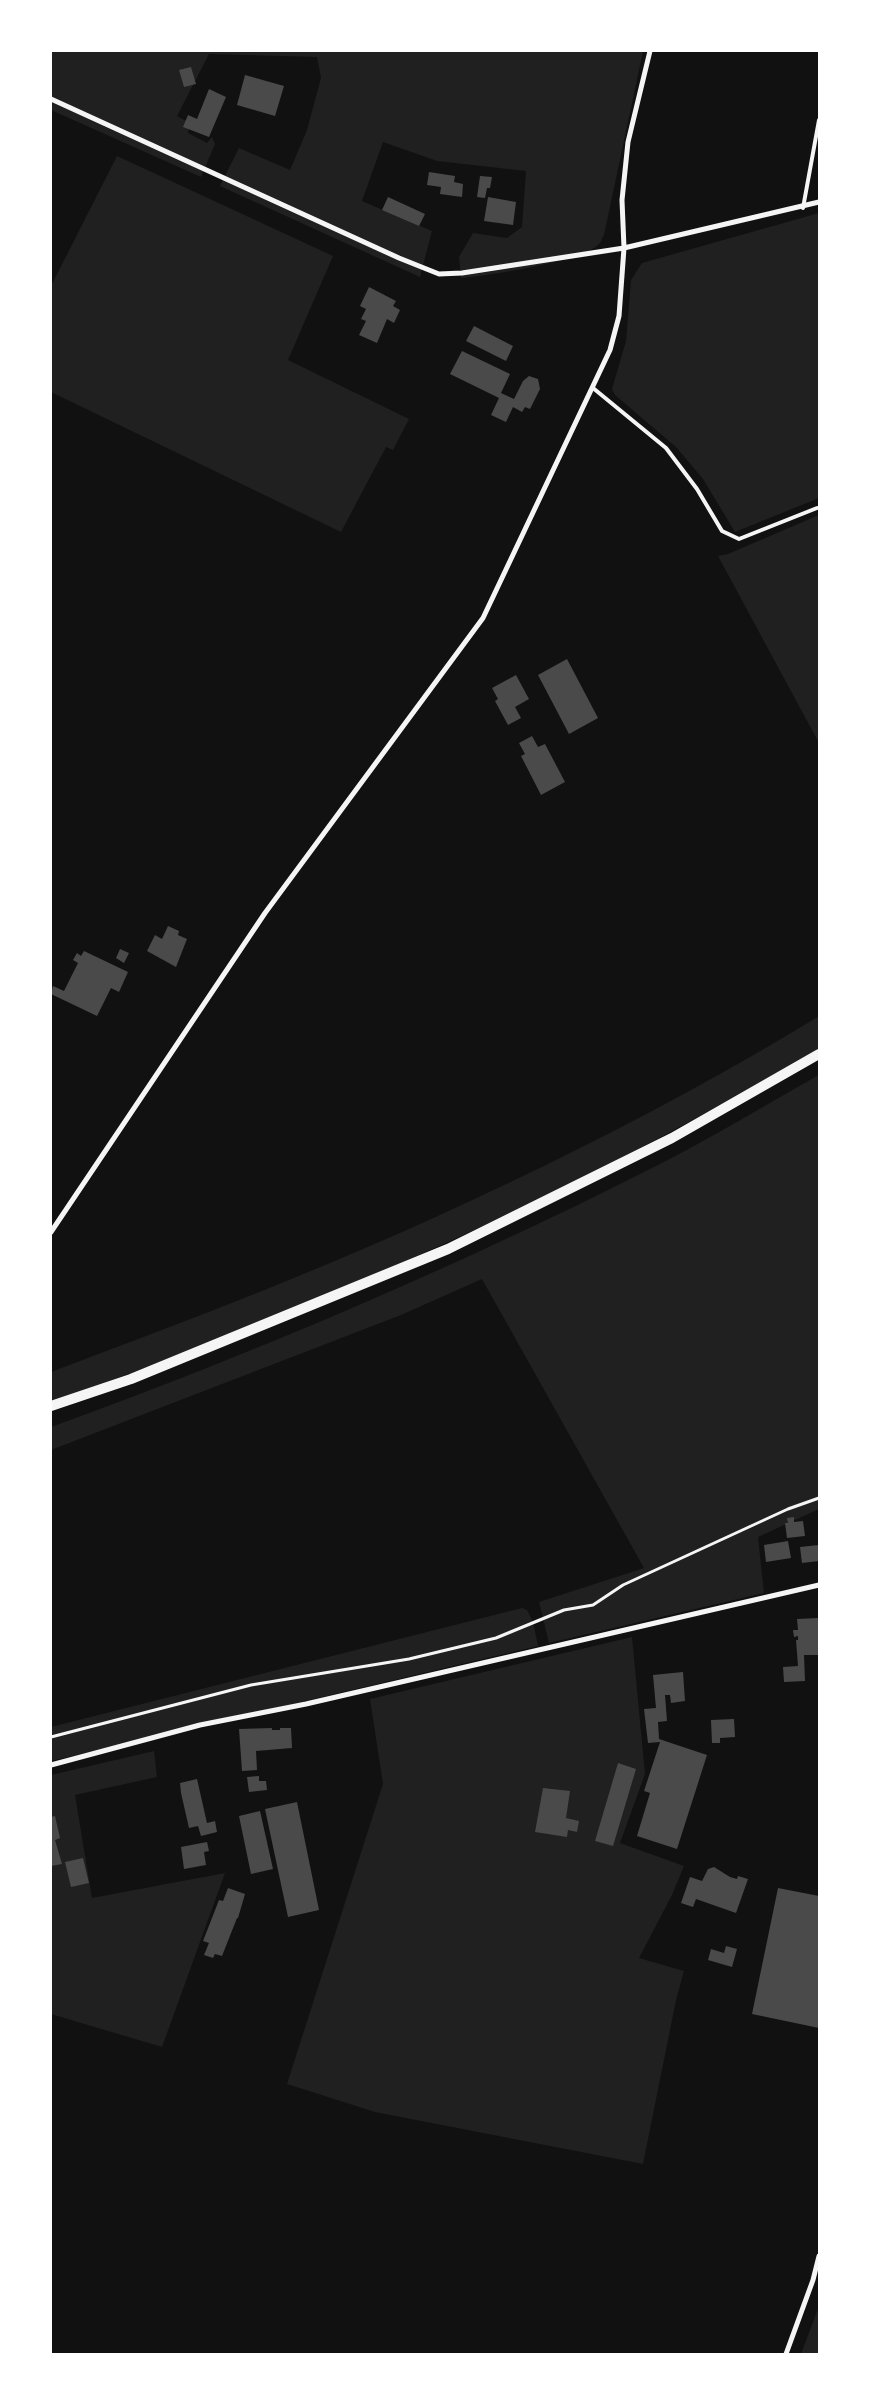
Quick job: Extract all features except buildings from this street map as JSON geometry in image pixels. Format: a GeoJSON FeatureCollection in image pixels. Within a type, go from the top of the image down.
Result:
{"type":"FeatureCollection","features":[{"type":"Feature","properties":{"kind":"main road"},"geometry":{"type":"LineString","coordinates":[[51,1406],[131,1379],[448,1249],[672,1138],[819,1054]]}},
{"type":"Feature","properties":{"kind":"street"},"geometry":{"type":"LineString","coordinates":[[51,1232],[265,913],[483,618],[610,350],[619,316],[624,248],[622,200],[628,142],[650,51]]}},
{"type":"Feature","properties":{"kind":"street"},"geometry":{"type":"LineString","coordinates":[[51,99],[399,258],[439,274],[462,273],[624,248],[803,208],[819,202]]}},
{"type":"Feature","properties":{"kind":"street"},"geometry":{"type":"LineString","coordinates":[[51,1765],[200,1725],[306,1704],[819,1586]]}},
{"type":"Feature","properties":{"kind":"street"},"geometry":{"type":"LineString","coordinates":[[786,2354],[813,2280],[819,2256]]}},
{"type":"Feature","properties":{"kind":"lane"},"geometry":{"type":"LineString","coordinates":[[803,208],[819,120]]}},
{"type":"Feature","properties":{"kind":"lane"},"geometry":{"type":"LineString","coordinates":[[593,388],[666,448],[697,489],[722,532],[739,539],[818,508]]}},
{"type":"Feature","properties":{"kind":"path"},"geometry":{"type":"LineString","coordinates":[[51,1737],[251,1685],[409,1659],[496,1638],[564,1610],[593,1605],[623,1585],[788,1509],[819,1498]]}},
{"type":"Feature","properties":{"kind":"shaded area"},"geometry":{"type":"Polygon","coordinates":[[[51,51],[643,51],[604,235],[600,243],[588,251],[554,262],[511,271],[461,278],[459,257],[473,233],[507,238],[522,227],[526,171],[437,161],[383,142],[362,201],[432,231],[420,277],[220,186],[239,148],[290,170],[307,130],[321,78],[317,57],[209,54],[177,116],[190,123],[188,133],[207,143],[212,137],[215,144],[201,177],[51,110],[51,51]]]}},
{"type":"Feature","properties":{"kind":"shaded area"},"geometry":{"type":"Polygon","coordinates":[[[117,156],[333,256],[288,360],[409,419],[393,450],[386,447],[341,532],[51,392],[51,286],[117,156]]]}},
{"type":"Feature","properties":{"kind":"shaded area"},"geometry":{"type":"Polygon","coordinates":[[[819,213],[819,498],[735,532],[703,479],[676,447],[615,395],[612,389],[626,341],[631,280],[642,263],[819,213]]]}},
{"type":"Feature","properties":{"kind":"shaded area"},"geometry":{"type":"Polygon","coordinates":[[[819,515],[819,743],[718,556],[728,554],[819,515]]]}},
{"type":"Feature","properties":{"kind":"shaded area"},"geometry":{"type":"Polygon","coordinates":[[[819,1016],[819,1049],[581,1179],[500,1218],[333,1292],[221,1338],[51,1403],[51,1372],[262,1291],[476,1199],[617,1130],[686,1093],[819,1016]]]}},
{"type":"Feature","properties":{"kind":"shaded area"},"geometry":{"type":"Polygon","coordinates":[[[819,1075],[819,1509],[758,1537],[764,1593],[549,1643],[539,1602],[644,1568],[482,1279],[401,1315],[51,1450],[51,1427],[278,1339],[428,1275],[670,1159],[819,1075]]]}},
{"type":"Feature","properties":{"kind":"shaded area"},"geometry":{"type":"Polygon","coordinates":[[[522,1608],[527,1610],[533,1622],[538,1646],[51,1761],[51,1727],[522,1608]]]}},
{"type":"Feature","properties":{"kind":"shaded area"},"geometry":{"type":"Polygon","coordinates":[[[632,1637],[645,1774],[620,1843],[684,1866],[672,1895],[639,1958],[684,1971],[676,2000],[643,2164],[375,2112],[287,2084],[383,1784],[370,1699],[632,1637]]]}},
{"type":"Feature","properties":{"kind":"shaded area"},"geometry":{"type":"Polygon","coordinates":[[[154,1751],[157,1777],[75,1795],[92,1898],[225,1873],[162,2047],[51,2014],[51,1775],[154,1751]]]}},
{"type":"Feature","properties":{"kind":"shaded area"},"geometry":{"type":"Polygon","coordinates":[[[819,2306],[819,2354],[801,2354],[819,2306]]]}}]}
